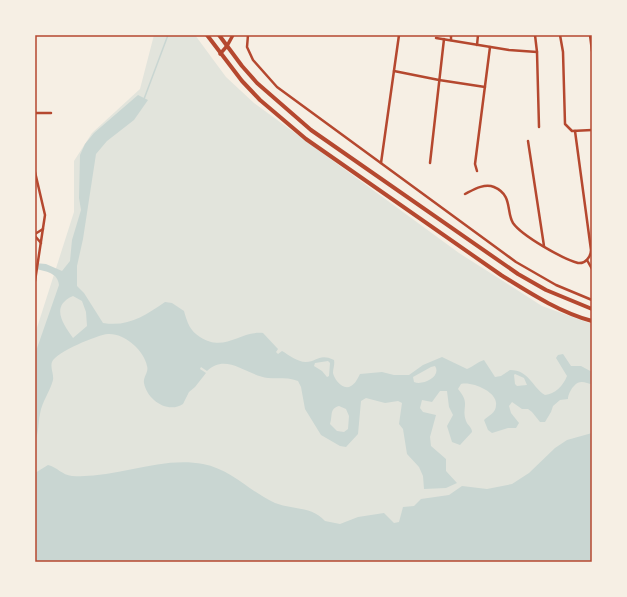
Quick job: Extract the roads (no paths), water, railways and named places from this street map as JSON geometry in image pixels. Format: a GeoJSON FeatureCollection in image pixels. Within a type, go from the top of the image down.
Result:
{"type":"FeatureCollection","features":[{"type":"Feature","properties":{"kind":"main road"},"geometry":{"type":"LineString","coordinates":[[206,35],[242,81],[260,100],[306,139],[501,276],[560,309],[592,321]]}},
{"type":"Feature","properties":{"kind":"main road"},"geometry":{"type":"LineString","coordinates":[[219,35],[257,83],[311,130],[518,274],[546,290],[592,309]]}},
{"type":"Feature","properties":{"kind":"street"},"geometry":{"type":"LineString","coordinates":[[220,54],[227,46],[233,35]]}},
{"type":"Feature","properties":{"kind":"street"},"geometry":{"type":"LineString","coordinates":[[248,35],[247,47],[253,60],[277,86],[516,262],[556,285],[592,300]]}},
{"type":"Feature","properties":{"kind":"street"},"geometry":{"type":"LineString","coordinates":[[381,163],[399,35]]}},
{"type":"Feature","properties":{"kind":"street"},"geometry":{"type":"LineString","coordinates":[[451,40],[452,35]]}},
{"type":"Feature","properties":{"kind":"street"},"geometry":{"type":"LineString","coordinates":[[477,44],[478,35]]}},
{"type":"Feature","properties":{"kind":"street"},"geometry":{"type":"LineString","coordinates":[[535,35],[537,52],[539,127]]}},
{"type":"Feature","properties":{"kind":"street"},"geometry":{"type":"LineString","coordinates":[[560,35],[563,52],[565,124],[572,131],[592,130]]}},
{"type":"Feature","properties":{"kind":"street"},"geometry":{"type":"LineString","coordinates":[[590,35],[592,51]]}},
{"type":"Feature","properties":{"kind":"street"},"geometry":{"type":"LineString","coordinates":[[436,38],[490,47],[537,52]]}},
{"type":"Feature","properties":{"kind":"street"},"geometry":{"type":"LineString","coordinates":[[430,163],[444,39]]}},
{"type":"Feature","properties":{"kind":"street"},"geometry":{"type":"LineString","coordinates":[[477,171],[475,164],[490,47]]}},
{"type":"Feature","properties":{"kind":"street"},"geometry":{"type":"LineString","coordinates":[[394,71],[439,80],[485,86]]}},
{"type":"Feature","properties":{"kind":"street"},"geometry":{"type":"LineString","coordinates":[[35,113],[51,113]]}},
{"type":"Feature","properties":{"kind":"street"},"geometry":{"type":"LineString","coordinates":[[465,194],[478,187],[494,187],[505,196],[510,209],[512,221],[520,232],[544,246],[578,262],[587,260],[591,255],[591,250],[575,131]]}},
{"type":"Feature","properties":{"kind":"street"},"geometry":{"type":"LineString","coordinates":[[528,140],[544,246]]}},
{"type":"Feature","properties":{"kind":"street"},"geometry":{"type":"LineString","coordinates":[[35,172],[45,215],[38,271],[35,281]]}},
{"type":"Feature","properties":{"kind":"street"},"geometry":{"type":"LineString","coordinates":[[42,243],[35,235],[43,229]]}},
{"type":"Feature","properties":{"kind":"street"},"geometry":{"type":"LineString","coordinates":[[587,260],[592,269]]}},
{"type":"Feature","properties":{"kind":"waterway"},"geometry":{"type":"LineString","coordinates":[[144,99],[168,35]]}}]}
